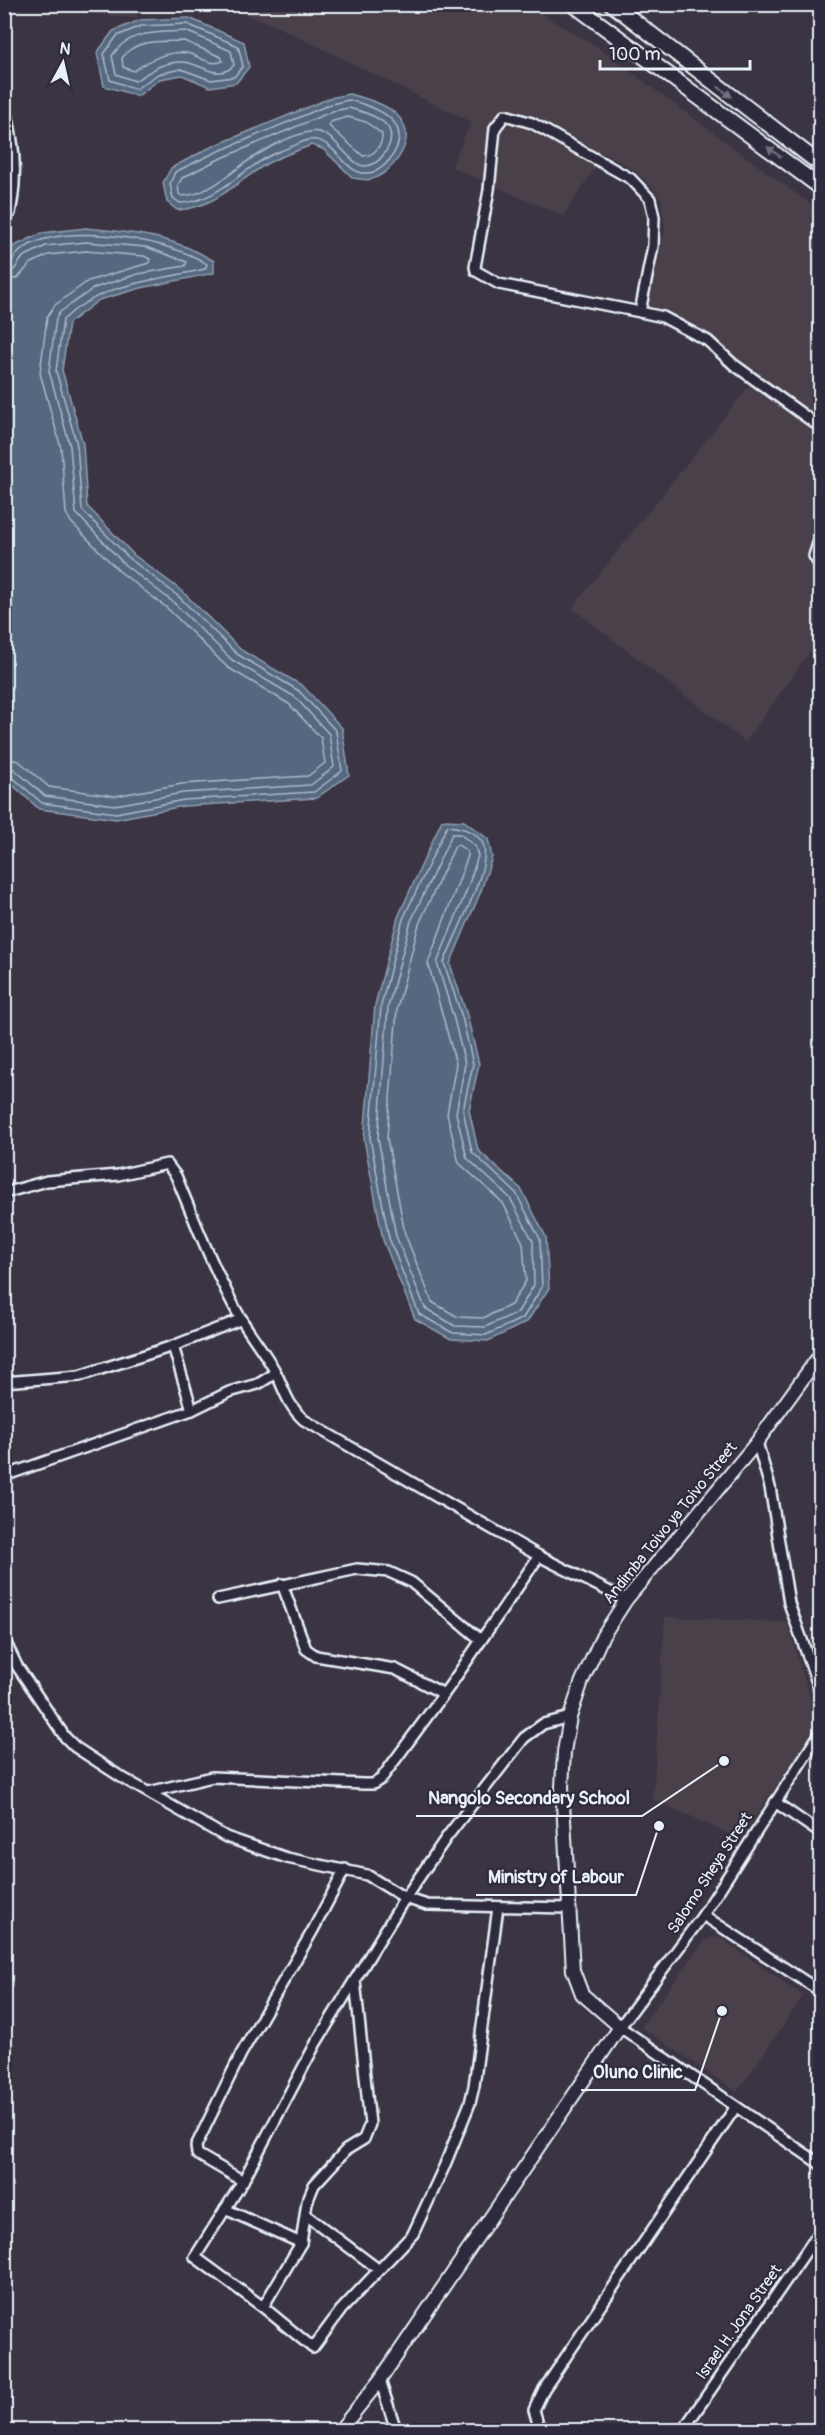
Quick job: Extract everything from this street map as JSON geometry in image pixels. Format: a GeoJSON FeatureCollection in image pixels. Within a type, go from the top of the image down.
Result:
{"type":"FeatureCollection","features":[{"type":"Feature","properties":{"kind":"main road"},"geometry":{"type":"LineString","coordinates":[[573,4],[820,187]]}},
{"type":"Feature","properties":{"kind":"main road"},"geometry":{"type":"LineString","coordinates":[[612,4],[820,164]]}},
{"type":"Feature","properties":{"kind":"street"},"geometry":{"type":"LineString","coordinates":[[4,99],[15,151],[16,179],[9,213],[4,217]]}},
{"type":"Feature","properties":{"kind":"street"},"geometry":{"type":"LineString","coordinates":[[640,312],[653,246],[654,217],[650,199],[631,179],[532,123],[506,115],[495,128],[489,190],[475,267],[477,271],[499,284],[663,317],[708,341],[733,364],[820,427]]}},
{"type":"Feature","properties":{"kind":"street"},"geometry":{"type":"LineString","coordinates":[[820,537],[814,556],[820,566]]}},
{"type":"Feature","properties":{"kind":"street"},"geometry":{"type":"LineString","coordinates":[[4,1193],[54,1180],[118,1175],[167,1164],[176,1176],[212,1262],[242,1319],[276,1373],[287,1401],[304,1420],[539,1556],[626,1600]]}},
{"type":"Feature","properties":{"kind":"street"},"geometry":{"type":"LineString","coordinates":[[4,1382],[79,1376],[173,1346],[242,1319]]}},
{"type":"Feature","properties":{"kind":"street"},"geometry":{"type":"LineString","coordinates":[[173,1346],[192,1410]]}},
{"type":"Feature","properties":{"kind":"street","name":"Andimba Toivo ya Toivo Street"},"geometry":{"type":"LineString","coordinates":[[620,2027],[582,1994],[573,1970],[562,1787],[564,1752],[570,1717],[582,1681],[602,1636],[626,1600],[757,1443],[820,1355]]}},
{"type":"Feature","properties":{"kind":"street"},"geometry":{"type":"LineString","coordinates":[[4,1476],[192,1410],[229,1392],[258,1384],[276,1373]]}},
{"type":"Feature","properties":{"kind":"street"},"geometry":{"type":"LineString","coordinates":[[757,1443],[770,1487],[789,1603],[820,1691]]}},
{"type":"Feature","properties":{"kind":"street"},"geometry":{"type":"LineString","coordinates":[[149,1792],[212,1777],[373,1784],[381,1779],[444,1694],[539,1556]]}},
{"type":"Feature","properties":{"kind":"street"},"geometry":{"type":"LineString","coordinates":[[218,1599],[357,1569],[389,1572],[411,1582],[481,1640]]}},
{"type":"Feature","properties":{"kind":"street"},"geometry":{"type":"LineString","coordinates":[[282,1584],[306,1648],[310,1653],[316,1656],[395,1669],[444,1694]]}},
{"type":"Feature","properties":{"kind":"street"},"geometry":{"type":"LineString","coordinates":[[4,1639],[17,1666],[70,1742],[121,1777],[216,1832],[240,1843],[287,1858],[345,1869],[376,1879],[405,1898],[427,1905],[568,1908]]}},
{"type":"Feature","properties":{"kind":"street"},"geometry":{"type":"LineString","coordinates":[[498,1907],[470,2103],[444,2167],[413,2234],[341,2310],[313,2348],[263,2307],[195,2257],[243,2181],[316,2043],[405,1898],[446,1838],[524,1738],[543,1724],[570,1717]]}},
{"type":"Feature","properties":{"kind":"street","name":"Salomo Sheya Street"},"geometry":{"type":"LineString","coordinates":[[620,2027],[703,1915],[820,1733]]}},
{"type":"Feature","properties":{"kind":"street"},"geometry":{"type":"LineString","coordinates":[[775,1802],[820,1833]]}},
{"type":"Feature","properties":{"kind":"street"},"geometry":{"type":"LineString","coordinates":[[243,2181],[197,2154],[196,2146],[241,2054],[313,1930],[345,1869]]}},
{"type":"Feature","properties":{"kind":"street"},"geometry":{"type":"LineString","coordinates":[[703,1915],[820,1992]]}},
{"type":"Feature","properties":{"kind":"street"},"geometry":{"type":"LineString","coordinates":[[263,2307],[301,2243],[307,2202],[314,2185],[346,2150],[364,2139],[370,2124],[355,1979]]}},
{"type":"Feature","properties":{"kind":"street"},"geometry":{"type":"LineString","coordinates":[[340,2430],[380,2380],[620,2027],[735,2108],[820,2164]]}},
{"type":"Feature","properties":{"kind":"street"},"geometry":{"type":"LineString","coordinates":[[540,2430],[534,2410],[544,2389],[735,2108]]}},
{"type":"Feature","properties":{"kind":"street"},"geometry":{"type":"LineString","coordinates":[[225,2209],[301,2243]]}},
{"type":"Feature","properties":{"kind":"street"},"geometry":{"type":"LineString","coordinates":[[306,2215],[378,2269]]}},
{"type":"Feature","properties":{"kind":"street","name":"Israel H. Jona Street"},"geometry":{"type":"LineString","coordinates":[[683,2430],[820,2231]]}},
{"type":"Feature","properties":{"kind":"street"},"geometry":{"type":"LineString","coordinates":[[380,2380],[396,2430]]}},
{"type":"Feature","properties":{"kind":"shaded area"},"geometry":{"type":"Polygon","coordinates":[[[11,5],[139,5],[135,18],[11,5]]]}},
{"type":"Feature","properties":{"kind":"shaded area"},"geometry":{"type":"Polygon","coordinates":[[[216,5],[525,5],[590,42],[820,211],[820,638],[745,742],[572,608],[757,376],[702,333],[646,306],[665,230],[661,198],[637,172],[605,153],[563,216],[451,167],[471,122],[270,23],[216,5]]]}},
{"type":"Feature","properties":{"kind":"shaded area"},"geometry":{"type":"Polygon","coordinates":[[[665,1617],[787,1622],[818,1724],[740,1839],[653,1799],[665,1617]]]}},
{"type":"Feature","properties":{"kind":"shaded area"},"geometry":{"type":"Polygon","coordinates":[[[718,1936],[803,1996],[737,2092],[641,2027],[704,1941],[718,1936]]]}},
{"type":"Feature","properties":{"kind":"water"},"geometry":{"type":"Polygon","coordinates":[[[189,18],[244,42],[249,67],[236,83],[210,87],[182,75],[160,79],[138,96],[104,86],[97,53],[113,31],[140,20],[189,18]]]}},
{"type":"Feature","properties":{"kind":"water"},"geometry":{"type":"Polygon","coordinates":[[[349,94],[387,108],[400,118],[404,125],[406,133],[403,150],[393,165],[379,176],[367,180],[353,178],[323,149],[311,145],[268,163],[215,199],[203,204],[177,210],[167,202],[163,183],[171,168],[209,148],[330,98],[349,94]]]}},
{"type":"Feature","properties":{"kind":"water"},"geometry":{"type":"Polygon","coordinates":[[[86,228],[168,240],[214,261],[214,273],[141,288],[99,300],[69,323],[62,370],[83,444],[87,506],[134,555],[182,591],[241,650],[303,686],[342,728],[349,775],[316,798],[184,806],[116,819],[39,809],[5,778],[5,264],[12,247],[42,233],[86,228]]]}},
{"type":"Feature","properties":{"kind":"water"},"geometry":{"type":"Polygon","coordinates":[[[442,820],[464,821],[488,839],[492,857],[481,891],[450,964],[467,1015],[479,1064],[469,1110],[478,1150],[521,1189],[546,1237],[549,1288],[527,1322],[488,1341],[451,1339],[415,1319],[383,1240],[364,1139],[375,1005],[398,917],[442,820]]]}},
{"type":"Feature","properties":{"kind":"place","name":"Nangolo Secondary School"},"geometry":{"type":"Point","coordinates":[724,1761]}},
{"type":"Feature","properties":{"kind":"place","name":"Ministry of Labour"},"geometry":{"type":"Point","coordinates":[659,1826]}},
{"type":"Feature","properties":{"kind":"place","name":"Oluno Clinic"},"geometry":{"type":"Point","coordinates":[722,2011]}}]}
